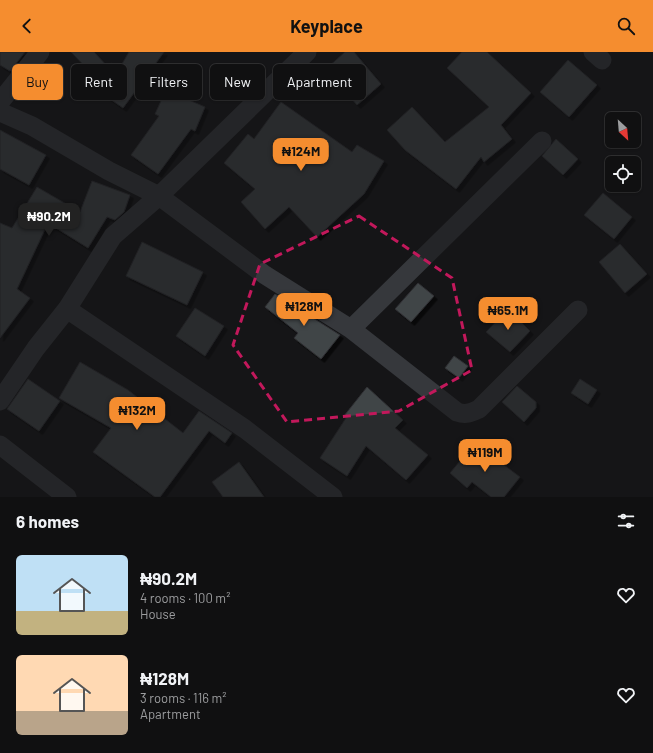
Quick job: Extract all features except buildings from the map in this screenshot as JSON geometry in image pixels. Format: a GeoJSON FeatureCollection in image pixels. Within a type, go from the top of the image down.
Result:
{"type":"FeatureCollection","features":[{"type":"Feature","properties":{"kind":"street"},"geometry":{"type":"LineString","coordinates":[[0,102],[40,52]]}},
{"type":"Feature","properties":{"kind":"street"},"geometry":{"type":"LineString","coordinates":[[0,401],[36,348],[67,309],[113,236],[159,196],[307,52]]}},
{"type":"Feature","properties":{"kind":"street"},"geometry":{"type":"LineString","coordinates":[[0,112],[32,126],[109,171],[159,196],[265,275],[350,329],[457,412],[470,414],[479,408],[578,310]]}},
{"type":"Feature","properties":{"kind":"street"},"geometry":{"type":"LineString","coordinates":[[350,329],[542,141]]}},
{"type":"Feature","properties":{"kind":"street"},"geometry":{"type":"LineString","coordinates":[[67,309],[245,429],[333,497]]}},
{"type":"Feature","properties":{"kind":"street"},"geometry":{"type":"LineString","coordinates":[[0,445],[67,497]]}},
{"type":"Feature","properties":{"kind":"highlighted area"},"geometry":{"type":"Polygon","coordinates":[[[359,216],[452,278],[472,370],[399,411],[287,422],[233,345],[260,264],[359,216]]]}}]}
